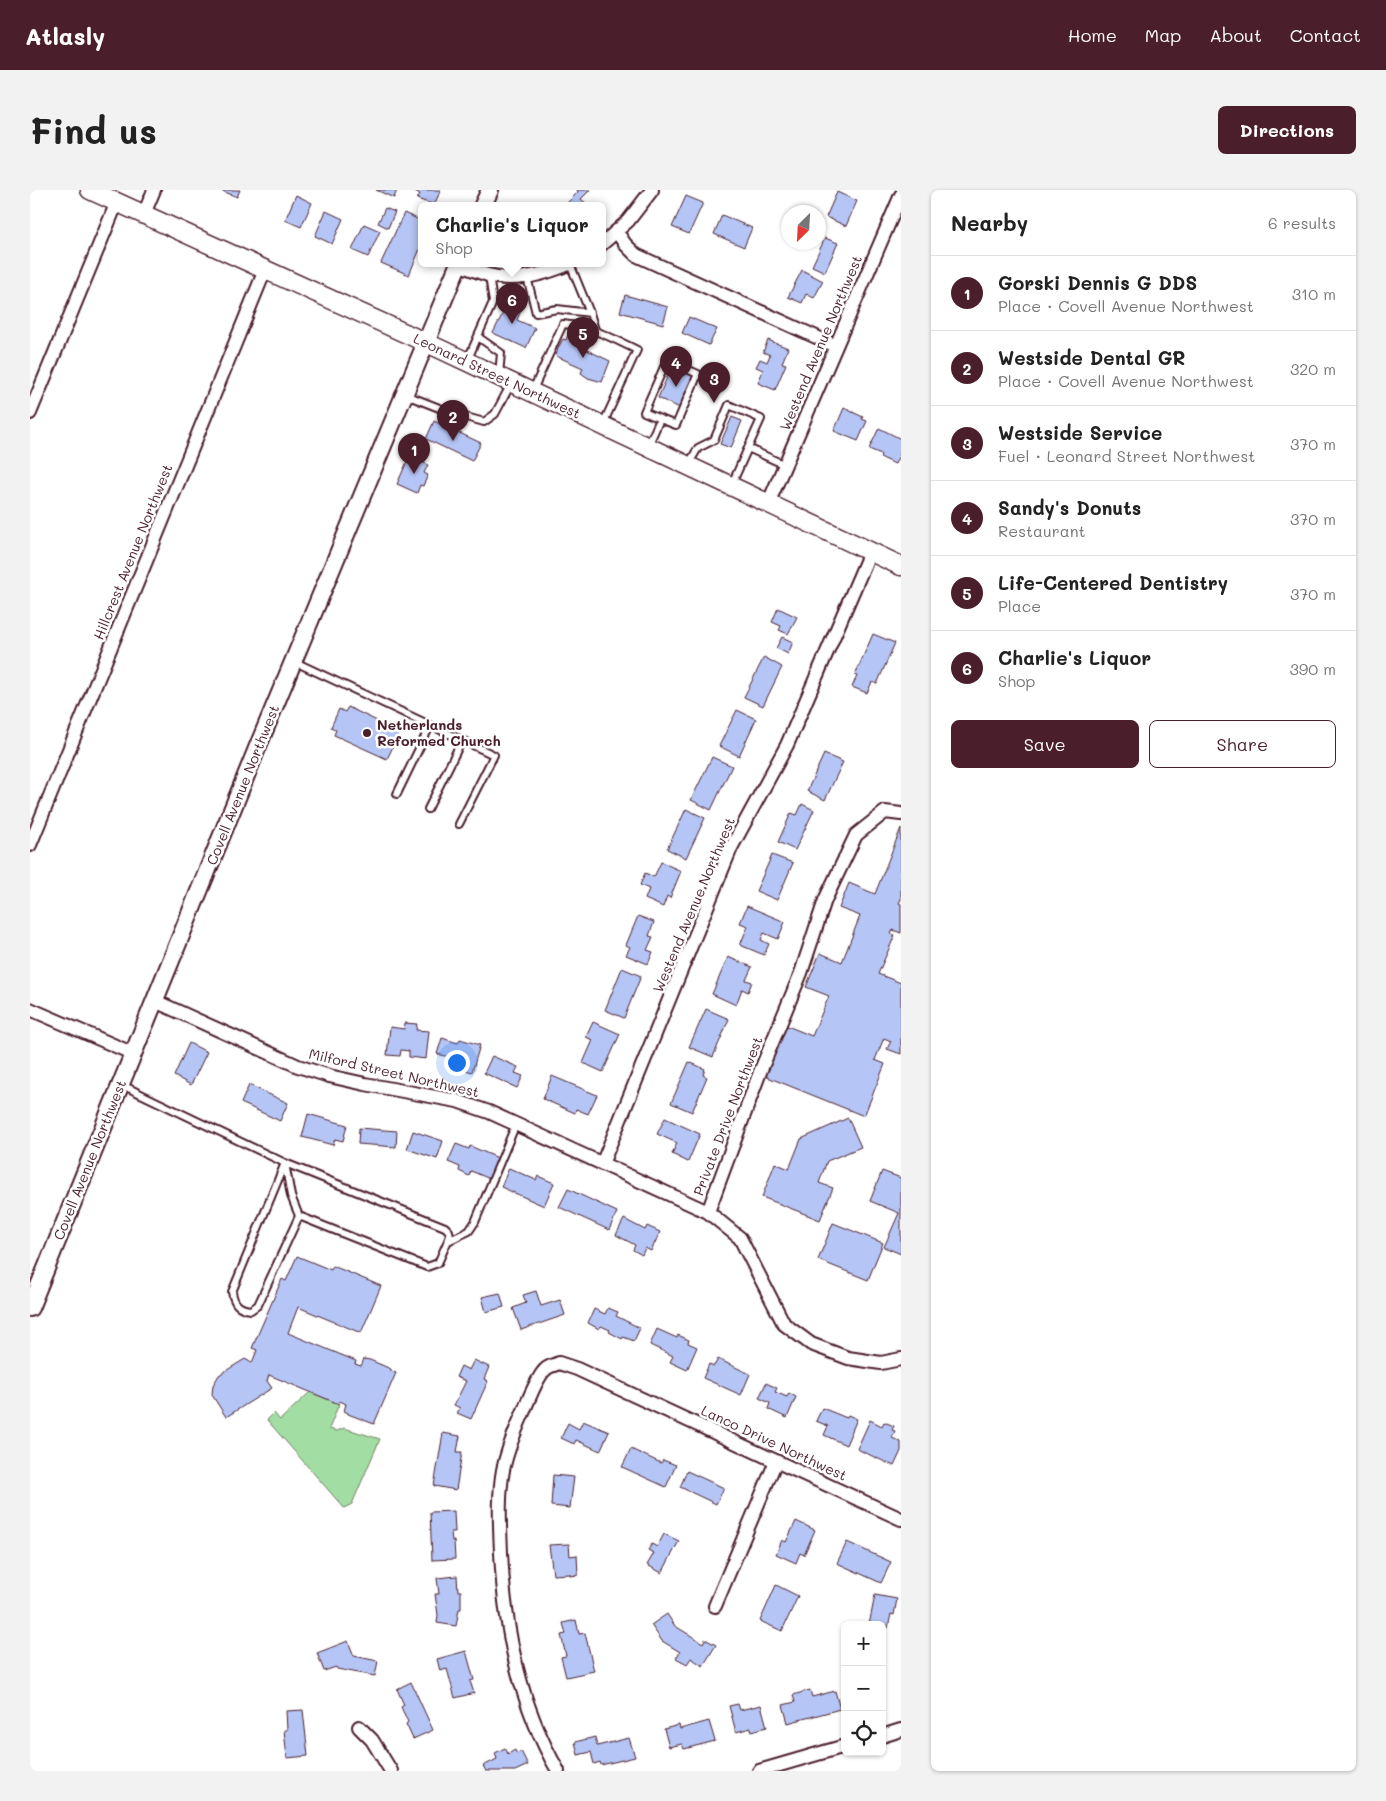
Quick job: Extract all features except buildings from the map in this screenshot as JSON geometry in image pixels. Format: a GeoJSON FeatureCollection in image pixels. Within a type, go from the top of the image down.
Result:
{"type":"FeatureCollection","features":[{"type":"Feature","properties":{"kind":"main road","name":"Leonard Street Northwest"},"geometry":{"type":"LineString","coordinates":[[90,190],[426,342],[901,566]]}},
{"type":"Feature","properties":{"kind":"street"},"geometry":{"type":"LineString","coordinates":[[144,214],[154,190]]}},
{"type":"Feature","properties":{"kind":"street"},"geometry":{"type":"LineString","coordinates":[[484,202],[490,190]]}},
{"type":"Feature","properties":{"kind":"street"},"geometry":{"type":"LineString","coordinates":[[606,241],[628,221],[652,190]]}},
{"type":"Feature","properties":{"kind":"street","name":"Westend Avenue Northwest"},"geometry":{"type":"LineString","coordinates":[[768,504],[901,195]]}},
{"type":"Feature","properties":{"kind":"street"},"geometry":{"type":"LineString","coordinates":[[30,413],[117,202]]}},
{"type":"Feature","properties":{"kind":"street"},"geometry":{"type":"LineString","coordinates":[[618,232],[625,244],[636,255],[836,346]]}},
{"type":"Feature","properties":{"kind":"street","name":"Covell Avenue Northwest"},"geometry":{"type":"LineString","coordinates":[[30,1308],[258,746],[458,267]]}},
{"type":"Feature","properties":{"kind":"street"},"geometry":{"type":"LineString","coordinates":[[466,267],[489,276],[509,278],[527,277],[558,267]]}},
{"type":"Feature","properties":{"kind":"street","name":"Hillcrest Avenue Northwest"},"geometry":{"type":"LineString","coordinates":[[30,845],[264,270]]}},
{"type":"Feature","properties":{"kind":"street"},"geometry":{"type":"LineString","coordinates":[[30,376],[43,381]]}},
{"type":"Feature","properties":{"kind":"street","name":"Westend Avenue Northwest"},"geometry":{"type":"LineString","coordinates":[[602,1164],[731,848],[787,744],[870,552]]}},
{"type":"Feature","properties":{"kind":"street","name":"Private Drive Northwest"},"geometry":{"type":"LineString","coordinates":[[901,814],[885,812],[856,835],[825,900],[801,973],[760,1072],[708,1212],[740,1238],[784,1324],[811,1344],[848,1358],[881,1364],[901,1359]]}},
{"type":"Feature","properties":{"kind":"street","name":"Milford Street Northwest"},"geometry":{"type":"LineString","coordinates":[[155,1001],[298,1066],[329,1076],[457,1101],[489,1112],[708,1212]]}},
{"type":"Feature","properties":{"kind":"street"},"geometry":{"type":"LineString","coordinates":[[30,1009],[134,1054]]}},
{"type":"Feature","properties":{"kind":"street","name":"Lanco Drive Northwest"},"geometry":{"type":"LineString","coordinates":[[558,1771],[544,1746],[518,1677],[508,1630],[499,1509],[504,1469],[514,1434],[530,1397],[545,1370],[559,1363],[577,1368],[901,1519]]}},
{"type":"Feature","properties":{"kind":"street"},"geometry":{"type":"LineString","coordinates":[[715,1606],[776,1461]]}},
{"type":"Feature","properties":{"kind":"street"},"geometry":{"type":"LineString","coordinates":[[359,1727],[383,1756],[391,1771]]}},
{"type":"Feature","properties":{"kind":"street"},"geometry":{"type":"LineString","coordinates":[[886,1735],[901,1730]]}},
{"type":"Feature","properties":{"kind":"street"},"geometry":{"type":"LineString","coordinates":[[759,1771],[841,1747]]}},
{"type":"Feature","properties":{"kind":"lane"},"geometry":{"type":"LineString","coordinates":[[572,267],[595,330]]}},
{"type":"Feature","properties":{"kind":"lane"},"geometry":{"type":"LineString","coordinates":[[467,362],[493,302],[489,276]]}},
{"type":"Feature","properties":{"kind":"lane"},"geometry":{"type":"LineString","coordinates":[[527,277],[536,313],[558,309],[590,313]]}},
{"type":"Feature","properties":{"kind":"lane"},"geometry":{"type":"LineString","coordinates":[[532,392],[563,324],[595,330],[637,350],[602,425]]}},
{"type":"Feature","properties":{"kind":"lane"},"geometry":{"type":"LineString","coordinates":[[404,394],[452,413],[484,422],[495,414],[505,379],[501,353],[478,337]]}},
{"type":"Feature","properties":{"kind":"lane"},"geometry":{"type":"LineString","coordinates":[[667,360],[698,374],[676,425],[660,419],[644,412],[667,360]]}},
{"type":"Feature","properties":{"kind":"lane"},"geometry":{"type":"LineString","coordinates":[[688,466],[698,448],[714,440],[729,404],[761,419],[731,486]]}},
{"type":"Feature","properties":{"kind":"lane"},"geometry":{"type":"LineString","coordinates":[[648,447],[660,419]]}},
{"type":"Feature","properties":{"kind":"lane"},"geometry":{"type":"LineString","coordinates":[[748,448],[785,465]]}},
{"type":"Feature","properties":{"kind":"lane"},"geometry":{"type":"LineString","coordinates":[[294,662],[494,755],[459,824]]}},
{"type":"Feature","properties":{"kind":"lane"},"geometry":{"type":"LineString","coordinates":[[397,794],[430,726]]}},
{"type":"Feature","properties":{"kind":"lane"},"geometry":{"type":"LineString","coordinates":[[428,809],[462,740]]}},
{"type":"Feature","properties":{"kind":"lane"},"geometry":{"type":"LineString","coordinates":[[121,1084],[285,1163],[445,1227],[450,1230],[450,1236],[438,1263],[427,1267],[299,1216],[291,1196],[285,1163]]}},
{"type":"Feature","properties":{"kind":"lane"},"geometry":{"type":"LineString","coordinates":[[448,1241],[469,1232],[516,1124]]}},
{"type":"Feature","properties":{"kind":"lane"},"geometry":{"type":"LineString","coordinates":[[285,1163],[232,1292],[234,1302],[241,1309],[251,1310],[258,1305],[299,1216]]}},
{"type":"Feature","properties":{"kind":"green space"},"geometry":{"type":"Polygon","coordinates":[[[310,1392],[339,1404],[329,1429],[337,1431],[344,1428],[380,1439],[352,1504],[344,1508],[267,1420],[274,1413],[280,1420],[310,1392]]]}},
{"type":"Feature","properties":{"kind":"place","name":"Charlie's Liquor"},"geometry":{"type":"Point","coordinates":[512,324]}},
{"type":"Feature","properties":{"kind":"place","name":"Life-Centered Dentistry"},"geometry":{"type":"Point","coordinates":[583,358]}},
{"type":"Feature","properties":{"kind":"place","name":"Sandy's Donuts"},"geometry":{"type":"Point","coordinates":[676,387]}},
{"type":"Feature","properties":{"kind":"place","name":"Westside Service"},"geometry":{"type":"Point","coordinates":[714,403]}},
{"type":"Feature","properties":{"kind":"place","name":"Westside Dental GR"},"geometry":{"type":"Point","coordinates":[453,441]}},
{"type":"Feature","properties":{"kind":"place","name":"Gorski Dennis G DDS"},"geometry":{"type":"Point","coordinates":[414,474]}},
{"type":"Feature","properties":{"kind":"place","name":"Netherlands Reformed Church"},"geometry":{"type":"Point","coordinates":[367,733]}}]}
